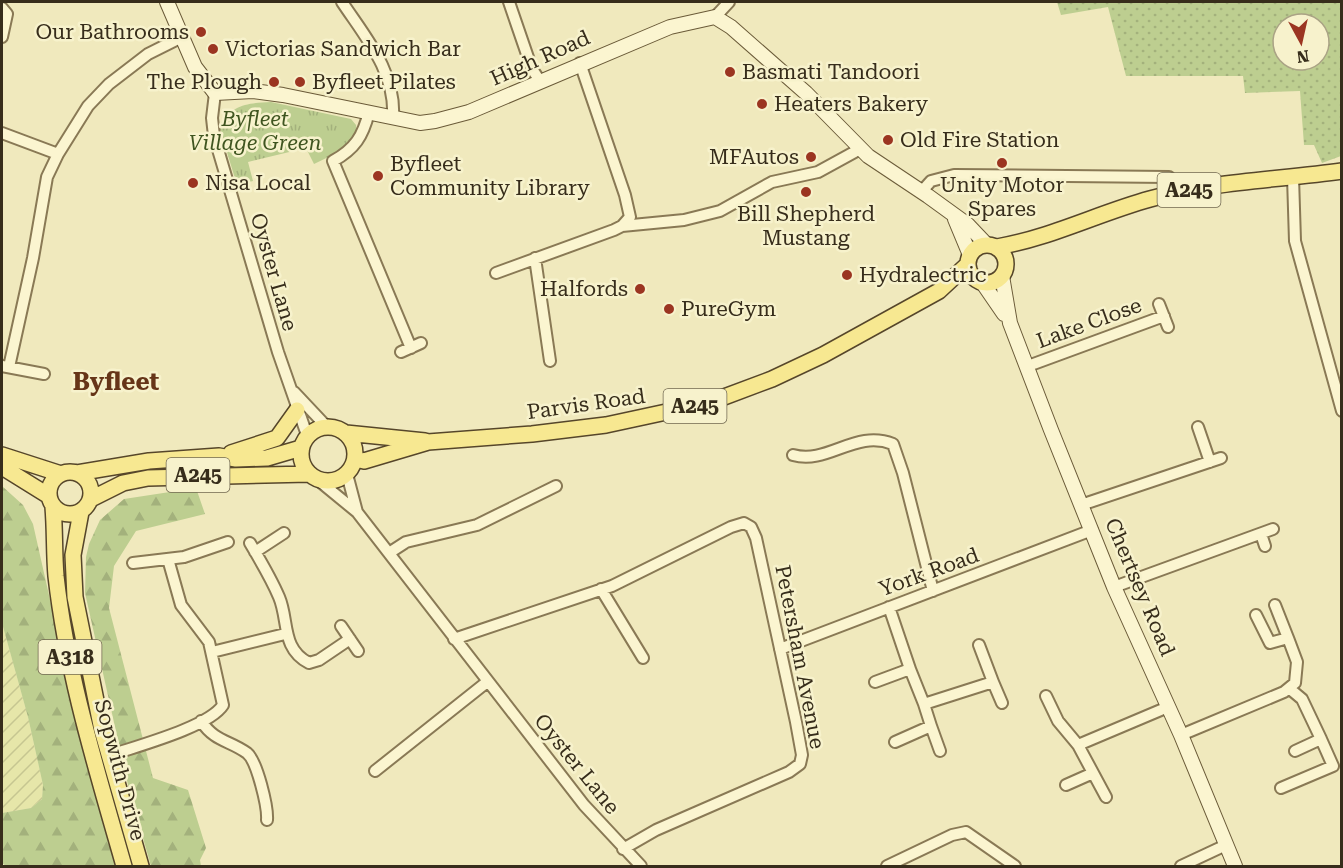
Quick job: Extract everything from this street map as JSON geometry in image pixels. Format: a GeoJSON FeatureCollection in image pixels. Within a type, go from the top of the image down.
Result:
{"type":"FeatureCollection","features":[{"type":"Feature","properties":{"kind":"main road","name":"A245"},"geometry":{"type":"LineString","coordinates":[[992,246],[1041,236],[1152,198],[1245,181],[1341,171]]}},
{"type":"Feature","properties":{"kind":"main road","name":"A245"},"geometry":{"type":"LineString","coordinates":[[1004,269],[1041,236]]}},
{"type":"Feature","properties":{"kind":"main road"},"geometry":{"type":"LineString","coordinates":[[992,246],[1004,269],[993,282],[979,280],[969,260],[977,247],[992,246]]}},
{"type":"Feature","properties":{"kind":"main road","name":"Parvis Road"},"geometry":{"type":"LineString","coordinates":[[939,291],[969,260]]}},
{"type":"Feature","properties":{"kind":"main road","name":"Parvis Road"},"geometry":{"type":"LineString","coordinates":[[355,459],[364,460],[383,456],[428,442],[532,434],[606,425],[708,402],[772,379],[823,355],[939,291],[979,280]]}},
{"type":"Feature","properties":{"kind":"main road","name":"A245"},"geometry":{"type":"LineString","coordinates":[[2,455],[61,474],[122,464],[219,456],[277,438],[297,410]]}},
{"type":"Feature","properties":{"kind":"main road","name":"A245"},"geometry":{"type":"LineString","coordinates":[[219,456],[236,459],[267,458],[304,442],[326,426],[346,433]]}},
{"type":"Feature","properties":{"kind":"main road"},"geometry":{"type":"LineString","coordinates":[[346,433],[352,441],[355,459],[347,474]]}},
{"type":"Feature","properties":{"kind":"main road","name":"Parvis Road"},"geometry":{"type":"LineString","coordinates":[[346,433],[390,436],[428,442]]}},
{"type":"Feature","properties":{"kind":"main road"},"geometry":{"type":"LineString","coordinates":[[304,442],[303,467],[314,477]]}},
{"type":"Feature","properties":{"kind":"main road"},"geometry":{"type":"LineString","coordinates":[[2,467],[69,515],[81,512]]}},
{"type":"Feature","properties":{"kind":"main road"},"geometry":{"type":"LineString","coordinates":[[77,473],[91,486],[91,499]]}},
{"type":"Feature","properties":{"kind":"main road"},"geometry":{"type":"LineString","coordinates":[[51,502],[51,483],[61,474]]}},
{"type":"Feature","properties":{"kind":"main road","name":"A245"},"geometry":{"type":"LineString","coordinates":[[81,512],[91,499],[123,483],[148,478],[314,477],[328,482],[347,474]]}},
{"type":"Feature","properties":{"kind":"main road","name":"Sopwith Drive"},"geometry":{"type":"LineString","coordinates":[[51,502],[56,573],[68,649],[87,735],[124,867]]}},
{"type":"Feature","properties":{"kind":"main road","name":"Sopwith Drive"},"geometry":{"type":"LineString","coordinates":[[81,512],[73,555],[75,597],[102,729],[141,867]]}},
{"type":"Feature","properties":{"kind":"street"},"geometry":{"type":"LineString","coordinates":[[166,2],[195,67],[215,93]]}},
{"type":"Feature","properties":{"kind":"street"},"geometry":{"type":"LineString","coordinates":[[342,2],[387,70],[394,99],[393,118]]}},
{"type":"Feature","properties":{"kind":"street"},"geometry":{"type":"LineString","coordinates":[[509,2],[532,69],[540,81]]}},
{"type":"Feature","properties":{"kind":"street"},"geometry":{"type":"LineString","coordinates":[[729,2],[715,17],[731,27],[806,93],[860,149],[922,191],[992,246]]}},
{"type":"Feature","properties":{"kind":"street"},"geometry":{"type":"LineString","coordinates":[[2,8],[7,14],[2,37]]}},
{"type":"Feature","properties":{"kind":"street","name":"High Road"},"geometry":{"type":"LineString","coordinates":[[215,93],[253,91],[420,123],[435,121],[468,112],[670,27],[715,17]]}},
{"type":"Feature","properties":{"kind":"street"},"geometry":{"type":"LineString","coordinates":[[44,374],[5,367],[33,258],[47,177],[58,154],[88,106],[109,84],[148,54],[182,37]]}},
{"type":"Feature","properties":{"kind":"street"},"geometry":{"type":"LineString","coordinates":[[580,63],[630,210],[630,217],[622,226]]}},
{"type":"Feature","properties":{"kind":"street","name":"Oyster Lane"},"geometry":{"type":"LineString","coordinates":[[215,93],[212,118],[214,136],[297,410],[304,442]]}},
{"type":"Feature","properties":{"kind":"street"},"geometry":{"type":"LineString","coordinates":[[369,112],[364,132],[357,145],[333,160],[411,348]]}},
{"type":"Feature","properties":{"kind":"street"},"geometry":{"type":"LineString","coordinates":[[2,133],[58,154]]}},
{"type":"Feature","properties":{"kind":"street"},"geometry":{"type":"LineString","coordinates":[[496,273],[622,226],[684,220],[720,211],[772,182],[818,172],[860,149]]}},
{"type":"Feature","properties":{"kind":"street"},"geometry":{"type":"LineString","coordinates":[[922,191],[931,180],[954,175],[1169,177]]}},
{"type":"Feature","properties":{"kind":"street"},"geometry":{"type":"LineString","coordinates":[[1293,177],[1295,242],[1341,411]]}},
{"type":"Feature","properties":{"kind":"street"},"geometry":{"type":"LineString","coordinates":[[952,215],[969,260]]}},
{"type":"Feature","properties":{"kind":"street"},"geometry":{"type":"LineString","coordinates":[[535,258],[550,360]]}},
{"type":"Feature","properties":{"kind":"street","name":"Chertsey Road"},"geometry":{"type":"LineString","coordinates":[[1004,269],[1010,323]]}},
{"type":"Feature","properties":{"kind":"street","name":"Chertsey Road"},"geometry":{"type":"LineString","coordinates":[[979,280],[1010,323],[1114,587],[1181,735],[1235,867]]}},
{"type":"Feature","properties":{"kind":"street","name":"Lake Close"},"geometry":{"type":"LineString","coordinates":[[1028,366],[1166,322],[1159,304]]}},
{"type":"Feature","properties":{"kind":"street","name":"Oyster Lane"},"geometry":{"type":"LineString","coordinates":[[291,390],[326,426]]}},
{"type":"Feature","properties":{"kind":"street"},"geometry":{"type":"LineString","coordinates":[[1082,505],[1216,460],[1198,427]]}},
{"type":"Feature","properties":{"kind":"street"},"geometry":{"type":"LineString","coordinates":[[793,455],[803,458],[818,455],[858,441],[880,439],[893,444],[903,472],[933,591]]}},
{"type":"Feature","properties":{"kind":"street","name":"Oyster Lane"},"geometry":{"type":"LineString","coordinates":[[347,474],[357,512]]}},
{"type":"Feature","properties":{"kind":"street","name":"Oyster Lane"},"geometry":{"type":"LineString","coordinates":[[314,477],[357,512],[584,805],[641,867]]}},
{"type":"Feature","properties":{"kind":"street"},"geometry":{"type":"LineString","coordinates":[[389,553],[406,542],[477,525],[556,486]]}},
{"type":"Feature","properties":{"kind":"street","name":"Petersham Avenue"},"geometry":{"type":"LineString","coordinates":[[454,639],[628,579],[706,537],[744,523],[751,527],[756,538],[802,755],[800,765],[789,772],[656,830],[623,849]]}},
{"type":"Feature","properties":{"kind":"street","name":"York Road"},"geometry":{"type":"LineString","coordinates":[[780,650],[1092,530]]}},
{"type":"Feature","properties":{"kind":"street"},"geometry":{"type":"LineString","coordinates":[[1114,587],[1273,530]]}},
{"type":"Feature","properties":{"kind":"street"},"geometry":{"type":"LineString","coordinates":[[284,534],[253,547],[280,599],[285,634],[303,660],[309,663],[319,660],[350,639]]}},
{"type":"Feature","properties":{"kind":"street"},"geometry":{"type":"LineString","coordinates":[[1260,534],[1265,546]]}},
{"type":"Feature","properties":{"kind":"street"},"geometry":{"type":"LineString","coordinates":[[134,563],[168,559],[228,542]]}},
{"type":"Feature","properties":{"kind":"street"},"geometry":{"type":"LineString","coordinates":[[111,755],[201,721],[218,713],[223,705],[209,642],[181,605],[168,559]]}},
{"type":"Feature","properties":{"kind":"street"},"geometry":{"type":"LineString","coordinates":[[601,589],[643,658]]}},
{"type":"Feature","properties":{"kind":"street"},"geometry":{"type":"LineString","coordinates":[[1181,735],[1290,689],[1295,683],[1297,662],[1275,604]]}},
{"type":"Feature","properties":{"kind":"street"},"geometry":{"type":"LineString","coordinates":[[889,607],[940,751]]}},
{"type":"Feature","properties":{"kind":"street"},"geometry":{"type":"LineString","coordinates":[[1256,615],[1270,643],[1288,638]]}},
{"type":"Feature","properties":{"kind":"street"},"geometry":{"type":"LineString","coordinates":[[341,626],[358,651]]}},
{"type":"Feature","properties":{"kind":"street"},"geometry":{"type":"LineString","coordinates":[[212,652],[285,634]]}},
{"type":"Feature","properties":{"kind":"street"},"geometry":{"type":"LineString","coordinates":[[979,645],[1002,703]]}},
{"type":"Feature","properties":{"kind":"street"},"geometry":{"type":"LineString","coordinates":[[874,682],[910,669]]}},
{"type":"Feature","properties":{"kind":"street"},"geometry":{"type":"LineString","coordinates":[[375,771],[487,682]]}},
{"type":"Feature","properties":{"kind":"street"},"geometry":{"type":"LineString","coordinates":[[924,704],[993,682]]}},
{"type":"Feature","properties":{"kind":"street"},"geometry":{"type":"LineString","coordinates":[[1281,788],[1337,768],[1302,699],[1290,689]]}},
{"type":"Feature","properties":{"kind":"street"},"geometry":{"type":"LineString","coordinates":[[1046,696],[1058,721],[1078,745],[1106,797]]}},
{"type":"Feature","properties":{"kind":"street"},"geometry":{"type":"LineString","coordinates":[[1078,745],[1168,707]]}},
{"type":"Feature","properties":{"kind":"street"},"geometry":{"type":"LineString","coordinates":[[201,721],[218,740],[246,753],[253,760],[267,820]]}},
{"type":"Feature","properties":{"kind":"street"},"geometry":{"type":"LineString","coordinates":[[895,742],[931,726]]}},
{"type":"Feature","properties":{"kind":"street"},"geometry":{"type":"LineString","coordinates":[[1295,751],[1321,739]]}},
{"type":"Feature","properties":{"kind":"street"},"geometry":{"type":"LineString","coordinates":[[1066,785],[1093,773]]}},
{"type":"Feature","properties":{"kind":"street"},"geometry":{"type":"LineString","coordinates":[[887,867],[952,835],[966,832],[1015,867]]}},
{"type":"Feature","properties":{"kind":"street"},"geometry":{"type":"LineString","coordinates":[[1181,867],[1226,845]]}},
{"type":"Feature","properties":{"kind":"green space"},"geometry":{"type":"Polygon","coordinates":[[[1057,2],[1341,2],[1341,156],[1322,163],[1314,145],[1304,145],[1300,91],[1245,93],[1243,76],[1126,76],[1108,7],[1061,15],[1057,2]]]}},
{"type":"Feature","properties":{"kind":"green space","name":"Byfleet Village Green"},"geometry":{"type":"Polygon","coordinates":[[[271,102],[351,119],[356,125],[357,133],[343,148],[314,164],[306,148],[248,162],[253,181],[237,185],[219,126],[229,114],[241,106],[271,102]]]}},
{"type":"Feature","properties":{"kind":"green space"},"geometry":{"type":"Polygon","coordinates":[[[2,486],[23,505],[33,524],[62,653],[119,866],[6,866],[2,863],[2,813],[31,808],[42,799],[43,785],[28,717],[2,623],[2,486]]]}},
{"type":"Feature","properties":{"kind":"green space"},"geometry":{"type":"Polygon","coordinates":[[[196,488],[205,514],[136,531],[114,566],[109,608],[153,778],[188,790],[206,848],[200,860],[201,866],[151,866],[129,789],[85,593],[86,557],[100,520],[124,499],[196,488]]]}},
{"type":"Feature","properties":{"kind":"green space"},"geometry":{"type":"Polygon","coordinates":[[[2,623],[28,717],[43,785],[42,799],[31,808],[2,813],[2,623]]]}},
{"type":"Feature","properties":{"kind":"place","name":"Our Bathrooms"},"geometry":{"type":"Point","coordinates":[201,32]}},
{"type":"Feature","properties":{"kind":"place","name":"Victorias Sandwich Bar"},"geometry":{"type":"Point","coordinates":[213,49]}},
{"type":"Feature","properties":{"kind":"place","name":"Basmati Tandoori"},"geometry":{"type":"Point","coordinates":[730,72]}},
{"type":"Feature","properties":{"kind":"place","name":"The Plough"},"geometry":{"type":"Point","coordinates":[274,82]}},
{"type":"Feature","properties":{"kind":"place","name":"Byfleet Pilates"},"geometry":{"type":"Point","coordinates":[300,82]}},
{"type":"Feature","properties":{"kind":"place","name":"Heaters Bakery"},"geometry":{"type":"Point","coordinates":[762,104]}},
{"type":"Feature","properties":{"kind":"place","name":"Old Fire Station"},"geometry":{"type":"Point","coordinates":[888,140]}},
{"type":"Feature","properties":{"kind":"place","name":"MFAutos"},"geometry":{"type":"Point","coordinates":[811,157]}},
{"type":"Feature","properties":{"kind":"place","name":"Unity Motor Spares"},"geometry":{"type":"Point","coordinates":[1002,163]}},
{"type":"Feature","properties":{"kind":"place","name":"Byfleet Community Library"},"geometry":{"type":"Point","coordinates":[378,176]}},
{"type":"Feature","properties":{"kind":"place","name":"Nisa Local"},"geometry":{"type":"Point","coordinates":[193,183]}},
{"type":"Feature","properties":{"kind":"place","name":"Bill Shepherd Mustang"},"geometry":{"type":"Point","coordinates":[806,192]}},
{"type":"Feature","properties":{"kind":"place","name":"Hydralectric"},"geometry":{"type":"Point","coordinates":[847,275]}},
{"type":"Feature","properties":{"kind":"place","name":"Halfords"},"geometry":{"type":"Point","coordinates":[640,289]}},
{"type":"Feature","properties":{"kind":"place","name":"PureGym"},"geometry":{"type":"Point","coordinates":[669,309]}},
{"type":"Feature","properties":{"kind":"district","name":"Byfleet"},"geometry":{"type":"Point","coordinates":[116,382]}}]}
